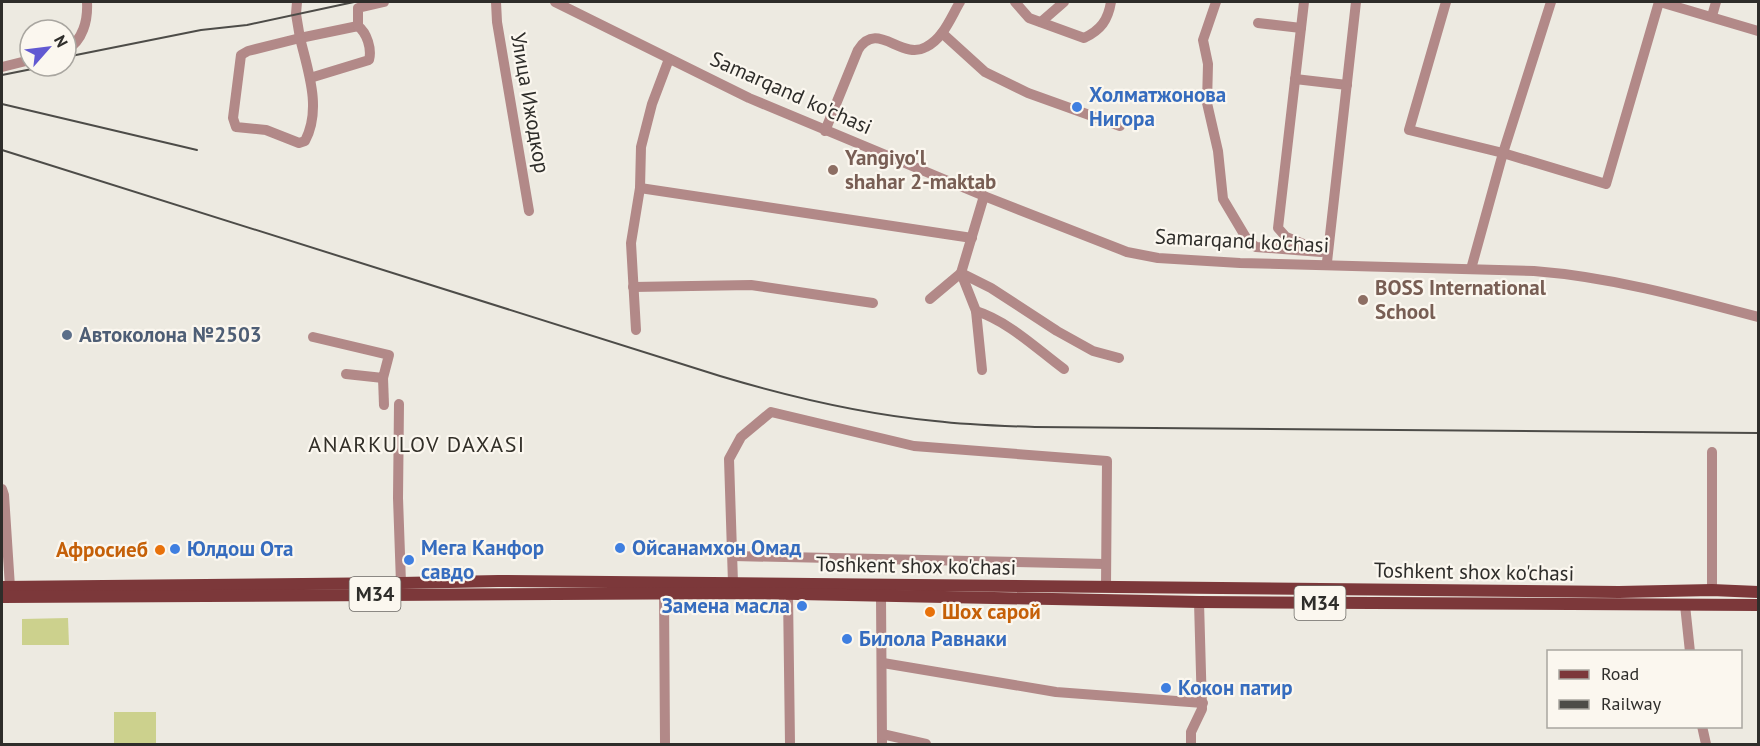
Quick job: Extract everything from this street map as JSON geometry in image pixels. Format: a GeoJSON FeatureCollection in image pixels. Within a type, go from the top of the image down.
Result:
{"type":"FeatureCollection","features":[{"type":"Feature","properties":{"kind":"main road","name":"Toshkent shox ko'chasi"},"geometry":{"type":"LineString","coordinates":[[4,590],[22,585],[401,584],[498,580],[733,583],[842,590],[881,596],[1199,602],[1642,599],[1712,590],[1758,592]]}},
{"type":"Feature","properties":{"kind":"main road","name":"Toshkent shox ko'chasi"},"geometry":{"type":"LineString","coordinates":[[4,590],[788,594],[842,590],[1106,587],[1642,599],[1685,605],[1758,605]]}},
{"type":"Feature","properties":{"kind":"street"},"geometry":{"type":"LineString","coordinates":[[78,39],[87,15],[87,2]]}},
{"type":"Feature","properties":{"kind":"street"},"geometry":{"type":"LineString","coordinates":[[297,2],[296,14],[300,39],[310,78],[313,125],[305,141],[299,143],[266,130],[237,127],[233,123],[241,55],[248,51],[300,39],[358,26]]}},
{"type":"Feature","properties":{"kind":"street"},"geometry":{"type":"LineString","coordinates":[[358,26],[358,8],[384,2]]}},
{"type":"Feature","properties":{"kind":"street","name":"Улица Ижодкор"},"geometry":{"type":"LineString","coordinates":[[496,2],[497,22],[529,211]]}},
{"type":"Feature","properties":{"kind":"street","name":"Samarqand ko'chasi"},"geometry":{"type":"LineString","coordinates":[[555,2],[749,98],[825,131],[1112,247],[1142,255],[1174,260],[1534,271],[1598,278],[1758,317]]}},
{"type":"Feature","properties":{"kind":"street"},"geometry":{"type":"LineString","coordinates":[[825,131],[858,50],[865,41],[878,38],[907,50],[918,51],[933,43],[942,33],[960,2]]}},
{"type":"Feature","properties":{"kind":"street"},"geometry":{"type":"LineString","coordinates":[[1015,2],[1029,18],[1084,38],[1097,32],[1108,16],[1111,2]]}},
{"type":"Feature","properties":{"kind":"street"},"geometry":{"type":"LineString","coordinates":[[1041,22],[1064,2]]}},
{"type":"Feature","properties":{"kind":"street"},"geometry":{"type":"LineString","coordinates":[[1216,2],[1203,40],[1208,64],[1207,103],[1218,151],[1223,199],[1248,241],[1256,247],[1272,250],[1324,252]]}},
{"type":"Feature","properties":{"kind":"street"},"geometry":{"type":"LineString","coordinates":[[1304,2],[1278,228],[1286,237],[1324,252]]}},
{"type":"Feature","properties":{"kind":"street"},"geometry":{"type":"LineString","coordinates":[[1326,265],[1324,252],[1356,2]]}},
{"type":"Feature","properties":{"kind":"street"},"geometry":{"type":"LineString","coordinates":[[1446,2],[1409,130],[1503,153],[1606,184],[1660,2],[1758,31]]}},
{"type":"Feature","properties":{"kind":"street"},"geometry":{"type":"LineString","coordinates":[[1471,269],[1503,153],[1551,2]]}},
{"type":"Feature","properties":{"kind":"street"},"geometry":{"type":"LineString","coordinates":[[1712,16],[1716,2]]}},
{"type":"Feature","properties":{"kind":"street"},"geometry":{"type":"LineString","coordinates":[[1258,23],[1301,28]]}},
{"type":"Feature","properties":{"kind":"street"},"geometry":{"type":"LineString","coordinates":[[310,78],[369,60],[371,52],[363,30],[358,26]]}},
{"type":"Feature","properties":{"kind":"street"},"geometry":{"type":"LineString","coordinates":[[942,33],[985,72],[1028,93],[1120,126]]}},
{"type":"Feature","properties":{"kind":"street"},"geometry":{"type":"LineString","coordinates":[[636,330],[631,243],[640,188],[641,147],[652,104],[669,59]]}},
{"type":"Feature","properties":{"kind":"street"},"geometry":{"type":"LineString","coordinates":[[2,67],[18,63]]}},
{"type":"Feature","properties":{"kind":"street"},"geometry":{"type":"LineString","coordinates":[[1295,79],[1347,85]]}},
{"type":"Feature","properties":{"kind":"street"},"geometry":{"type":"LineString","coordinates":[[640,188],[972,238]]}},
{"type":"Feature","properties":{"kind":"street"},"geometry":{"type":"LineString","coordinates":[[930,299],[961,273],[984,196]]}},
{"type":"Feature","properties":{"kind":"street"},"geometry":{"type":"LineString","coordinates":[[961,273],[976,311],[982,370]]}},
{"type":"Feature","properties":{"kind":"street"},"geometry":{"type":"LineString","coordinates":[[961,273],[991,288],[1092,351],[1119,358]]}},
{"type":"Feature","properties":{"kind":"street"},"geometry":{"type":"LineString","coordinates":[[633,287],[751,285],[873,303]]}},
{"type":"Feature","properties":{"kind":"street"},"geometry":{"type":"LineString","coordinates":[[976,311],[988,315],[1005,326],[1064,369]]}},
{"type":"Feature","properties":{"kind":"street"},"geometry":{"type":"LineString","coordinates":[[313,337],[389,356],[383,378],[384,405]]}},
{"type":"Feature","properties":{"kind":"street"},"geometry":{"type":"LineString","coordinates":[[346,374],[383,378]]}},
{"type":"Feature","properties":{"kind":"street"},"geometry":{"type":"LineString","coordinates":[[399,404],[398,498],[401,584]]}},
{"type":"Feature","properties":{"kind":"street"},"geometry":{"type":"LineString","coordinates":[[733,583],[729,459],[741,436],[771,412],[914,446],[1107,461],[1106,587]]}},
{"type":"Feature","properties":{"kind":"street"},"geometry":{"type":"LineString","coordinates":[[1712,452],[1712,590]]}},
{"type":"Feature","properties":{"kind":"street"},"geometry":{"type":"LineString","coordinates":[[2,489],[4,495],[4,590]]}},
{"type":"Feature","properties":{"kind":"street"},"geometry":{"type":"LineString","coordinates":[[733,556],[1106,564]]}},
{"type":"Feature","properties":{"kind":"street"},"geometry":{"type":"LineString","coordinates":[[664,593],[665,744]]}},
{"type":"Feature","properties":{"kind":"street"},"geometry":{"type":"LineString","coordinates":[[788,594],[790,744]]}},
{"type":"Feature","properties":{"kind":"street"},"geometry":{"type":"LineString","coordinates":[[881,596],[882,739],[926,744]]}},
{"type":"Feature","properties":{"kind":"street"},"geometry":{"type":"LineString","coordinates":[[1191,744],[1191,732],[1202,713],[1203,703],[1199,602]]}},
{"type":"Feature","properties":{"kind":"street"},"geometry":{"type":"LineString","coordinates":[[1685,605],[1690,650]]}},
{"type":"Feature","properties":{"kind":"street"},"geometry":{"type":"LineString","coordinates":[[882,663],[1056,693],[1203,703]]}},
{"type":"Feature","properties":{"kind":"street"},"geometry":{"type":"LineString","coordinates":[[1702,728],[1706,744]]}},
{"type":"Feature","properties":{"kind":"green space"},"geometry":{"type":"Polygon","coordinates":[[[68,618],[69,645],[22,645],[22,619],[68,618]]]}},
{"type":"Feature","properties":{"kind":"green space"},"geometry":{"type":"Polygon","coordinates":[[[114,712],[156,712],[156,744],[114,744],[114,712]]]}},
{"type":"Feature","properties":{"kind":"railway"},"geometry":{"type":"LineString","coordinates":[[78,55],[201,30],[247,25],[354,2]]}},
{"type":"Feature","properties":{"kind":"railway"},"geometry":{"type":"LineString","coordinates":[[2,75],[18,72]]}},
{"type":"Feature","properties":{"kind":"railway"},"geometry":{"type":"LineString","coordinates":[[2,104],[197,150]]}},
{"type":"Feature","properties":{"kind":"railway"},"geometry":{"type":"LineString","coordinates":[[2,150],[720,376],[800,398],[880,414],[960,423],[1035,427],[1758,433]]}},
{"type":"Feature","properties":{"kind":"place","name":"Холматжонова Нигора"},"geometry":{"type":"Point","coordinates":[1077,107]}},
{"type":"Feature","properties":{"kind":"place","name":"Yangiyo'l shahar 2-maktab"},"geometry":{"type":"Point","coordinates":[833,170]}},
{"type":"Feature","properties":{"kind":"place","name":"BOSS International School"},"geometry":{"type":"Point","coordinates":[1363,300]}},
{"type":"Feature","properties":{"kind":"place","name":"Автоколона №2503"},"geometry":{"type":"Point","coordinates":[67,335]}},
{"type":"Feature","properties":{"kind":"place","name":"Ойсанамхон Омад"},"geometry":{"type":"Point","coordinates":[620,548]}},
{"type":"Feature","properties":{"kind":"place","name":"Юлдош Ота"},"geometry":{"type":"Point","coordinates":[175,549]}},
{"type":"Feature","properties":{"kind":"place","name":"Афросиеб"},"geometry":{"type":"Point","coordinates":[160,550]}},
{"type":"Feature","properties":{"kind":"place","name":"Мега Канфор савдо"},"geometry":{"type":"Point","coordinates":[409,560]}},
{"type":"Feature","properties":{"kind":"place","name":"Замена масла"},"geometry":{"type":"Point","coordinates":[802,606]}},
{"type":"Feature","properties":{"kind":"place","name":"Шох сарой"},"geometry":{"type":"Point","coordinates":[930,612]}},
{"type":"Feature","properties":{"kind":"place","name":"Билола Равнаки"},"geometry":{"type":"Point","coordinates":[847,639]}},
{"type":"Feature","properties":{"kind":"place","name":"Кокон патир"},"geometry":{"type":"Point","coordinates":[1166,688]}},
{"type":"Feature","properties":{"kind":"district","name":"ANARKULOV DAXASI"},"geometry":{"type":"Point","coordinates":[417,444]}}]}
